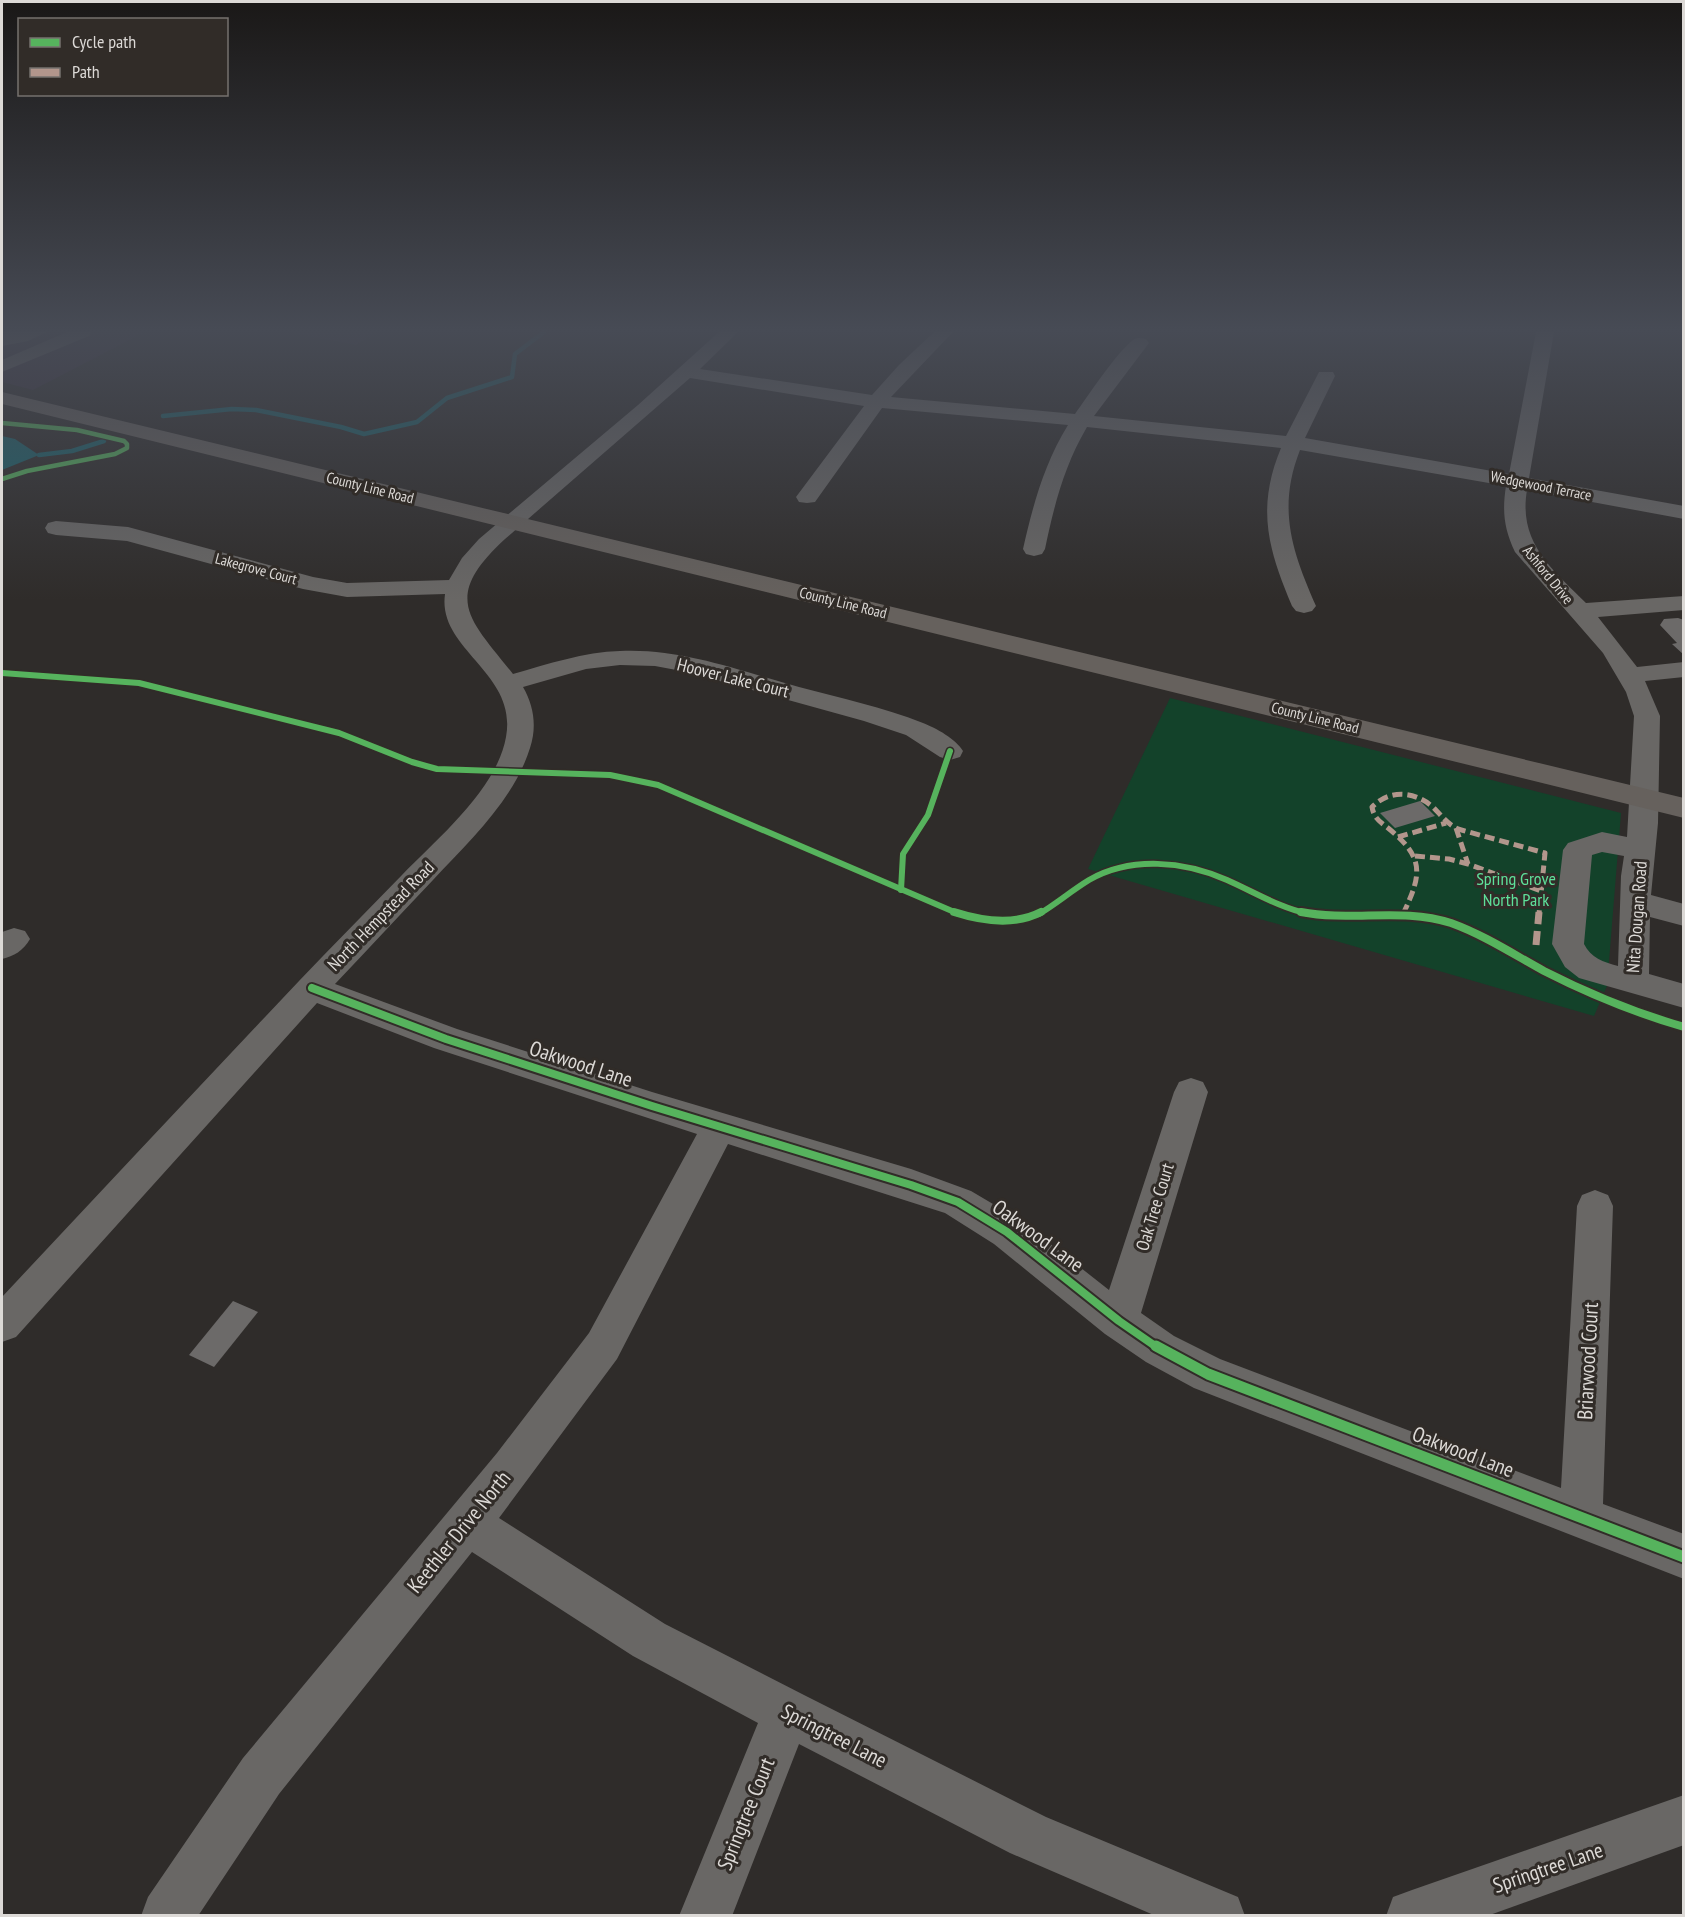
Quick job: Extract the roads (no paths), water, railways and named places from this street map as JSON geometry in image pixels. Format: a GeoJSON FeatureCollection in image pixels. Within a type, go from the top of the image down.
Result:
{"type":"FeatureCollection","features":[{"type":"Feature","properties":{"kind":"main road","name":"County Line Road"},"geometry":{"type":"LineString","coordinates":[[98,421],[1683,808]]}},
{"type":"Feature","properties":{"kind":"street"},"geometry":{"type":"LineString","coordinates":[[458,587],[478,553],[630,421]]}},
{"type":"Feature","properties":{"kind":"street"},"geometry":{"type":"LineString","coordinates":[[807,497],[863,421]]}},
{"type":"Feature","properties":{"kind":"street","name":"Wedgewood Terrace"},"geometry":{"type":"LineString","coordinates":[[1076,421],[1191,431],[1292,443],[1383,457],[1683,513]]}},
{"type":"Feature","properties":{"kind":"street"},"geometry":{"type":"LineString","coordinates":[[1303,421],[1292,443],[1278,482],[1275,507],[1280,548],[1304,606]]}},
{"type":"Feature","properties":{"kind":"street","name":"Ashford Drive"},"geometry":{"type":"LineString","coordinates":[[1526,421],[1514,517],[1517,534],[1526,552],[1609,643],[1632,675],[1647,716],[1645,799]]}},
{"type":"Feature","properties":{"kind":"street"},"geometry":{"type":"LineString","coordinates":[[1034,549],[1046,494],[1058,464],[1082,422]]}},
{"type":"Feature","properties":{"kind":"street","name":"Lakegrove Court"},"geometry":{"type":"LineString","coordinates":[[56,528],[128,534],[311,584],[347,590],[458,587]]}},
{"type":"Feature","properties":{"kind":"street","name":"North Hempstead Road"},"geometry":{"type":"LineString","coordinates":[[6,1311],[474,818],[495,790],[513,757],[520,735],[520,710],[507,683],[459,619],[456,602],[458,587]]}},
{"type":"Feature","properties":{"kind":"street"},"geometry":{"type":"LineString","coordinates":[[1578,611],[1683,603]]}},
{"type":"Feature","properties":{"kind":"street","name":"Hoover Lake Court"},"geometry":{"type":"LineString","coordinates":[[507,683],[585,662],[620,658],[656,659],[689,665],[873,715],[915,729],[950,751]]}},
{"type":"Feature","properties":{"kind":"street"},"geometry":{"type":"LineString","coordinates":[[1632,675],[1683,669]]}},
{"type":"Feature","properties":{"kind":"street","name":"Nita Dougan Road"},"geometry":{"type":"LineString","coordinates":[[1645,799],[1641,850],[1636,876],[1633,982],[1683,996]]}},
{"type":"Feature","properties":{"kind":"street"},"geometry":{"type":"LineString","coordinates":[[1633,982],[1590,970],[1576,958],[1568,944],[1578,850],[1592,842],[1610,843],[1641,850]]}},
{"type":"Feature","properties":{"kind":"street"},"geometry":{"type":"LineString","coordinates":[[1635,902],[1683,915]]}},
{"type":"Feature","properties":{"kind":"street","name":"Oakwood Lane"},"geometry":{"type":"LineString","coordinates":[[312,988],[447,1039],[718,1127],[911,1185],[958,1202],[1007,1232],[1119,1321],[1160,1349],[1208,1374],[1683,1557]]}},
{"type":"Feature","properties":{"kind":"street","name":"Oak Tree Court"},"geometry":{"type":"LineString","coordinates":[[1119,1321],[1191,1092]]}},
{"type":"Feature","properties":{"kind":"street","name":"Keethler Drive North"},"geometry":{"type":"LineString","coordinates":[[167,1916],[261,1776],[512,1468],[603,1346],[635,1289],[718,1127]]}},
{"type":"Feature","properties":{"kind":"street","name":"Briarwood Court"},"geometry":{"type":"LineString","coordinates":[[1581,1517],[1595,1206]]}},
{"type":"Feature","properties":{"kind":"street","name":"Springtree Lane"},"geometry":{"type":"LineString","coordinates":[[468,1520],[480,1531],[649,1640],[1028,1835],[1219,1916]]}},
{"type":"Feature","properties":{"kind":"street","name":"Springtree Court"},"geometry":{"type":"LineString","coordinates":[[705,1916],[787,1712]]}},
{"type":"Feature","properties":{"kind":"street","name":"Springtree Lane"},"geometry":{"type":"LineString","coordinates":[[1412,1916],[1683,1820]]}},
{"type":"Feature","properties":{"kind":"water"},"geometry":{"type":"Polygon","coordinates":[[[2,436],[15,439],[39,455],[2,470],[2,436]]]}},
{"type":"Feature","properties":{"kind":"waterway"},"geometry":{"type":"LineString","coordinates":[[313,421],[364,434],[418,421]]}},
{"type":"Feature","properties":{"kind":"waterway"},"geometry":{"type":"LineString","coordinates":[[39,455],[72,451],[104,441]]}},
{"type":"Feature","properties":{"kind":"park label","name":"Spring Grove North Park"},"geometry":{"type":"Point","coordinates":[1516,889]}}]}
